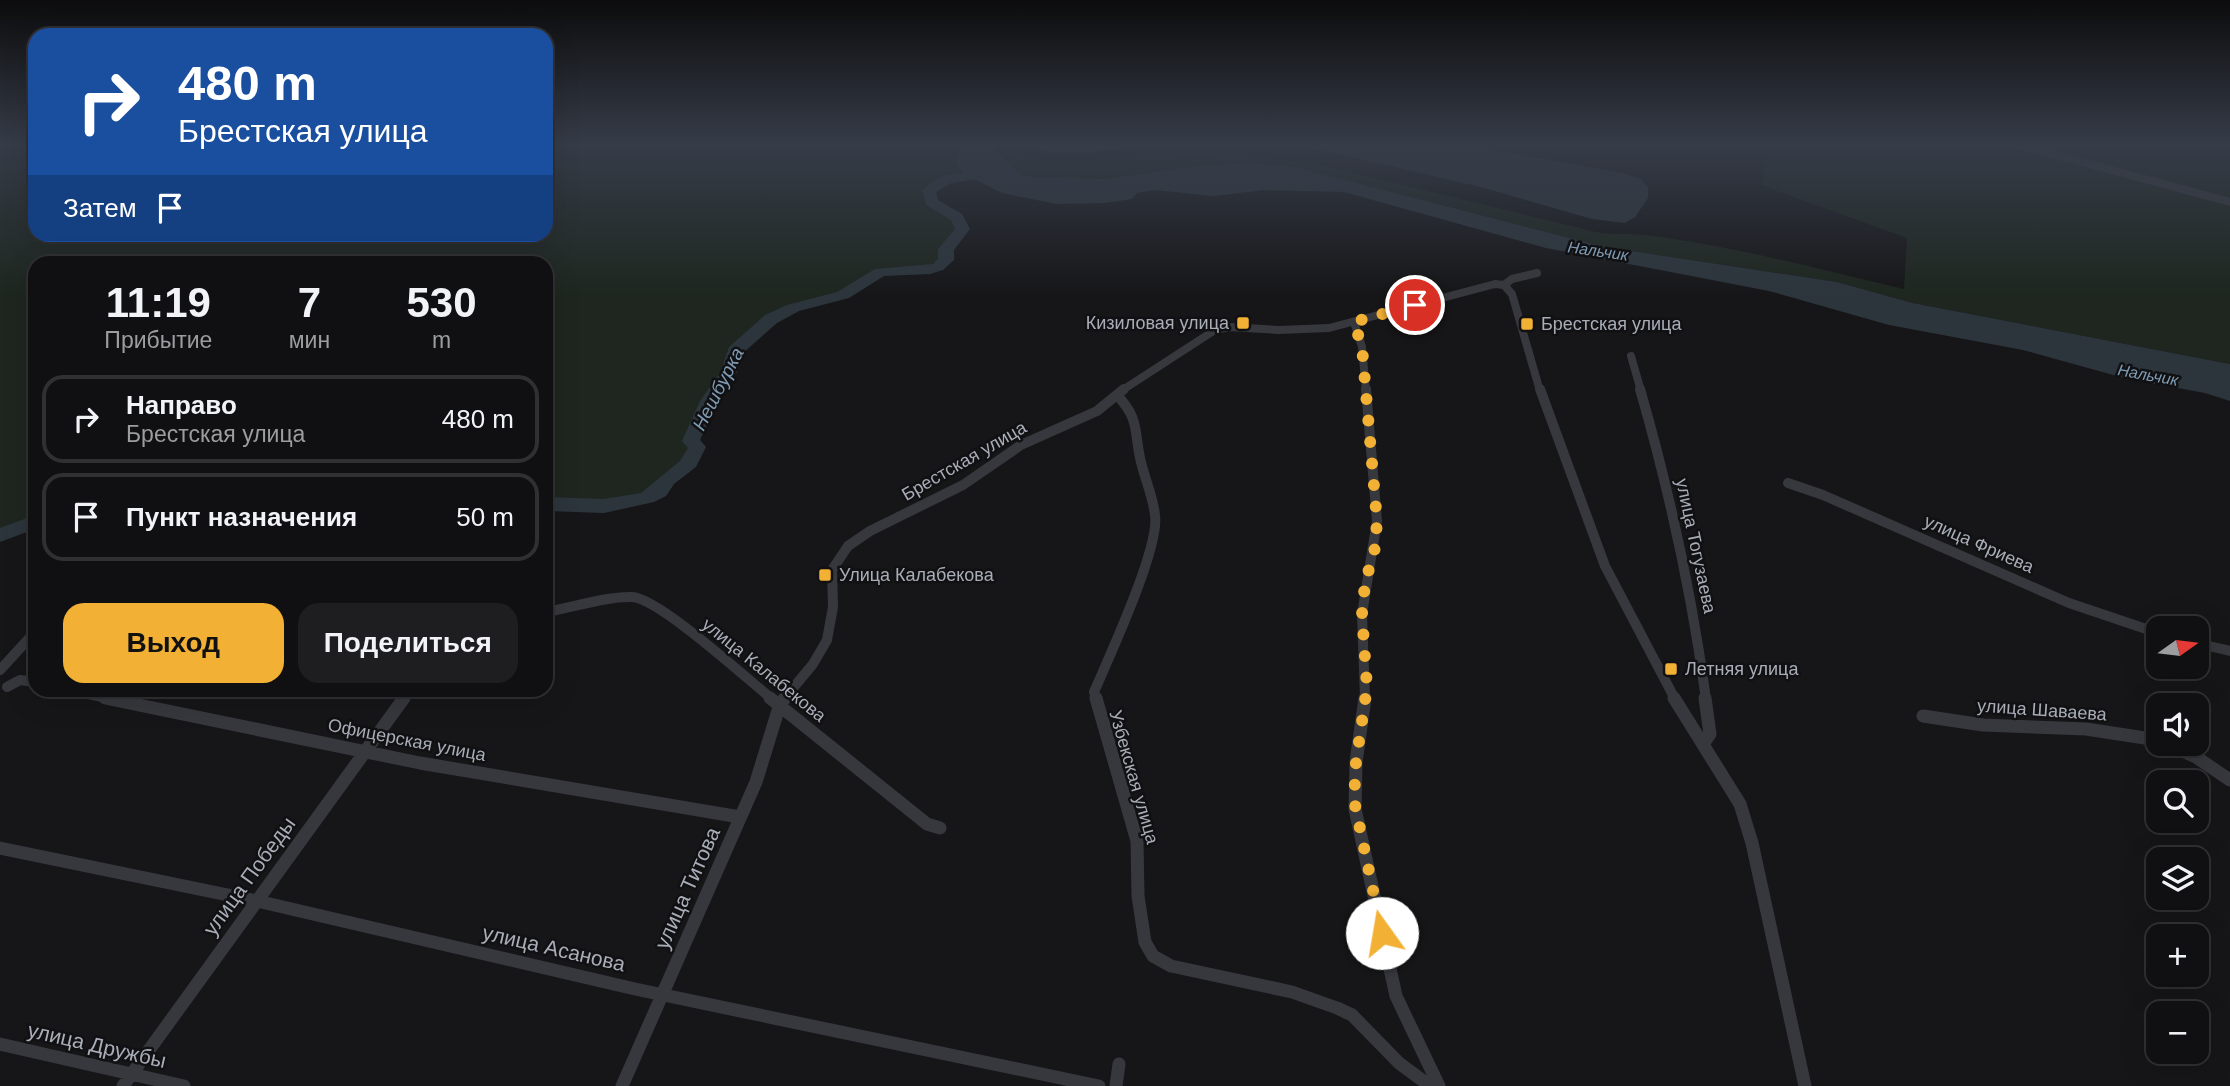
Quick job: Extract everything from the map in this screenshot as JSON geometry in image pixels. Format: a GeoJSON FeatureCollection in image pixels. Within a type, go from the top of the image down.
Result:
{"type":"FeatureCollection","features":[{"type":"Feature","properties":{"kind":"street"},"geometry":{"type":"LineString","coordinates":[[2203,195],[2230,202]]}},
{"type":"Feature","properties":{"kind":"street","name":"Брестская улица"},"geometry":{"type":"LineString","coordinates":[[780,704],[813,664],[827,640],[833,607],[832,570],[848,546],[870,531],[962,485],[1021,445],[1088,415],[1200,337],[1220,328],[1293,330],[1354,322],[1495,284],[1504,285],[1512,279],[1537,273]]}},
{"type":"Feature","properties":{"kind":"street"},"geometry":{"type":"LineString","coordinates":[[1504,285],[1512,294],[1541,393],[1605,566],[1678,705],[1740,804],[1805,1086]]}},
{"type":"Feature","properties":{"kind":"street"},"geometry":{"type":"LineString","coordinates":[[1354,322],[1362,347],[1377,521],[1375,548],[1365,583],[1362,614],[1367,672],[1356,762],[1355,809],[1396,996],[1439,1086]]}},
{"type":"Feature","properties":{"kind":"street","name":"улица Тогузаева"},"geometry":{"type":"LineString","coordinates":[[1631,356],[1656,444],[1698,639],[1710,734],[1703,744]]}},
{"type":"Feature","properties":{"kind":"street","name":"Узбекская улица"},"geometry":{"type":"LineString","coordinates":[[1117,395],[1133,412],[1140,459],[1156,517],[1152,544],[1128,612],[1094,692],[1137,841],[1138,896],[1147,949],[1160,962],[1171,966],[1281,989],[1352,1015],[1399,1063],[1430,1086]]}},
{"type":"Feature","properties":{"kind":"street","name":"улица Фриева"},"geometry":{"type":"LineString","coordinates":[[1788,483],[1823,495],[2069,603],[2146,629]]}},
{"type":"Feature","properties":{"kind":"street","name":"улица Калабекова"},"geometry":{"type":"LineString","coordinates":[[553,610],[590,602],[639,598],[714,649],[927,824],[940,828]]}},
{"type":"Feature","properties":{"kind":"street"},"geometry":{"type":"LineString","coordinates":[[0,670],[28,640]]}},
{"type":"Feature","properties":{"kind":"street"},"geometry":{"type":"LineString","coordinates":[[2209,646],[2230,651]]}},
{"type":"Feature","properties":{"kind":"street"},"geometry":{"type":"LineString","coordinates":[[0,698],[4,687],[20,680],[28,681]]}},
{"type":"Feature","properties":{"kind":"street","name":"Офицерская улица"},"geometry":{"type":"LineString","coordinates":[[101,697],[363,752],[740,817]]}},
{"type":"Feature","properties":{"kind":"street","name":"улица Победы"},"geometry":{"type":"LineString","coordinates":[[128,1080],[404,697]]}},
{"type":"Feature","properties":{"kind":"street","name":"улица Титова"},"geometry":{"type":"LineString","coordinates":[[622,1086],[767,754],[780,704]]}},
{"type":"Feature","properties":{"kind":"street","name":"улица Шаваева"},"geometry":{"type":"LineString","coordinates":[[1923,716],[1983,725],[2086,729],[2146,738]]}},
{"type":"Feature","properties":{"kind":"street"},"geometry":{"type":"LineString","coordinates":[[2194,756],[2230,780]]}},
{"type":"Feature","properties":{"kind":"street","name":"улица Асанова"},"geometry":{"type":"LineString","coordinates":[[0,848],[257,901],[663,995],[1099,1086]]}},
{"type":"Feature","properties":{"kind":"street","name":"улица Дружбы"},"geometry":{"type":"LineString","coordinates":[[0,1044],[128,1080],[184,1086]]}},
{"type":"Feature","properties":{"kind":"street"},"geometry":{"type":"LineString","coordinates":[[1116,1086],[1119,1065]]}},
{"type":"Feature","properties":{"kind":"shaded area"},"geometry":{"type":"Polygon","coordinates":[[[0,195],[28,195],[28,242],[553,242],[553,195],[930,195],[931,202],[957,217],[963,229],[946,249],[946,260],[938,267],[880,272],[843,295],[793,308],[771,319],[735,351],[728,374],[693,431],[691,441],[697,447],[685,469],[669,478],[660,490],[602,508],[553,504],[553,256],[28,256],[28,525],[0,535],[0,195]]]}},
{"type":"Feature","properties":{"kind":"shaded area"},"geometry":{"type":"Polygon","coordinates":[[[1401,195],[1443,195],[1596,232],[1677,239],[1774,258],[1904,289],[1907,238],[1788,195],[2230,195],[2230,364],[1913,303],[1837,282],[1605,247],[1401,195]]]}},
{"type":"Feature","properties":{"kind":"water"},"geometry":{"type":"Polygon","coordinates":[[[1010,195],[1136,195],[1132,199],[1105,203],[1056,204],[1010,195]]]}},
{"type":"Feature","properties":{"kind":"water","name":"Нальчик"},"geometry":{"type":"Polygon","coordinates":[[[1354,195],[1402,195],[1605,247],[1837,282],[1913,303],[2230,364],[2230,401],[2205,393],[2124,378],[2023,350],[1889,325],[1769,291],[1546,248],[1354,195]]]}},
{"type":"Feature","properties":{"kind":"water"},"geometry":{"type":"Polygon","coordinates":[[[1508,195],[1648,195],[1635,217],[1625,223],[1592,219],[1508,195]]]}},
{"type":"Feature","properties":{"kind":"waterway","name":"Нешбурка"},"geometry":{"type":"LineString","coordinates":[[553,504],[619,504],[634,502],[659,491],[667,479],[693,458],[697,447],[691,441],[709,401],[728,374],[735,351],[771,319],[793,308],[843,295],[880,272],[938,267],[946,260],[946,249],[963,229],[957,217],[931,202],[930,195]]}},
{"type":"Feature","properties":{"kind":"waterway","name":"Нешбурка"},"geometry":{"type":"LineString","coordinates":[[0,535],[28,525]]}},
{"type":"Feature","properties":{"kind":"place","name":"Кизиловая улица"},"geometry":{"type":"Point","coordinates":[1243,323]}},
{"type":"Feature","properties":{"kind":"place","name":"Брестская улица"},"geometry":{"type":"Point","coordinates":[1527,324]}},
{"type":"Feature","properties":{"kind":"place","name":"Улица Калабекова"},"geometry":{"type":"Point","coordinates":[825,575]}},
{"type":"Feature","properties":{"kind":"place","name":"Летняя улица"},"geometry":{"type":"Point","coordinates":[1671,669]}},
{"type":"Feature","properties":{"kind":"route"},"geometry":{"type":"LineString","coordinates":[[1382,933],[1354,800],[1356,762],[1367,687],[1362,614],[1365,583],[1377,535],[1362,347],[1359,329],[1354,322],[1415,305]]}}]}
